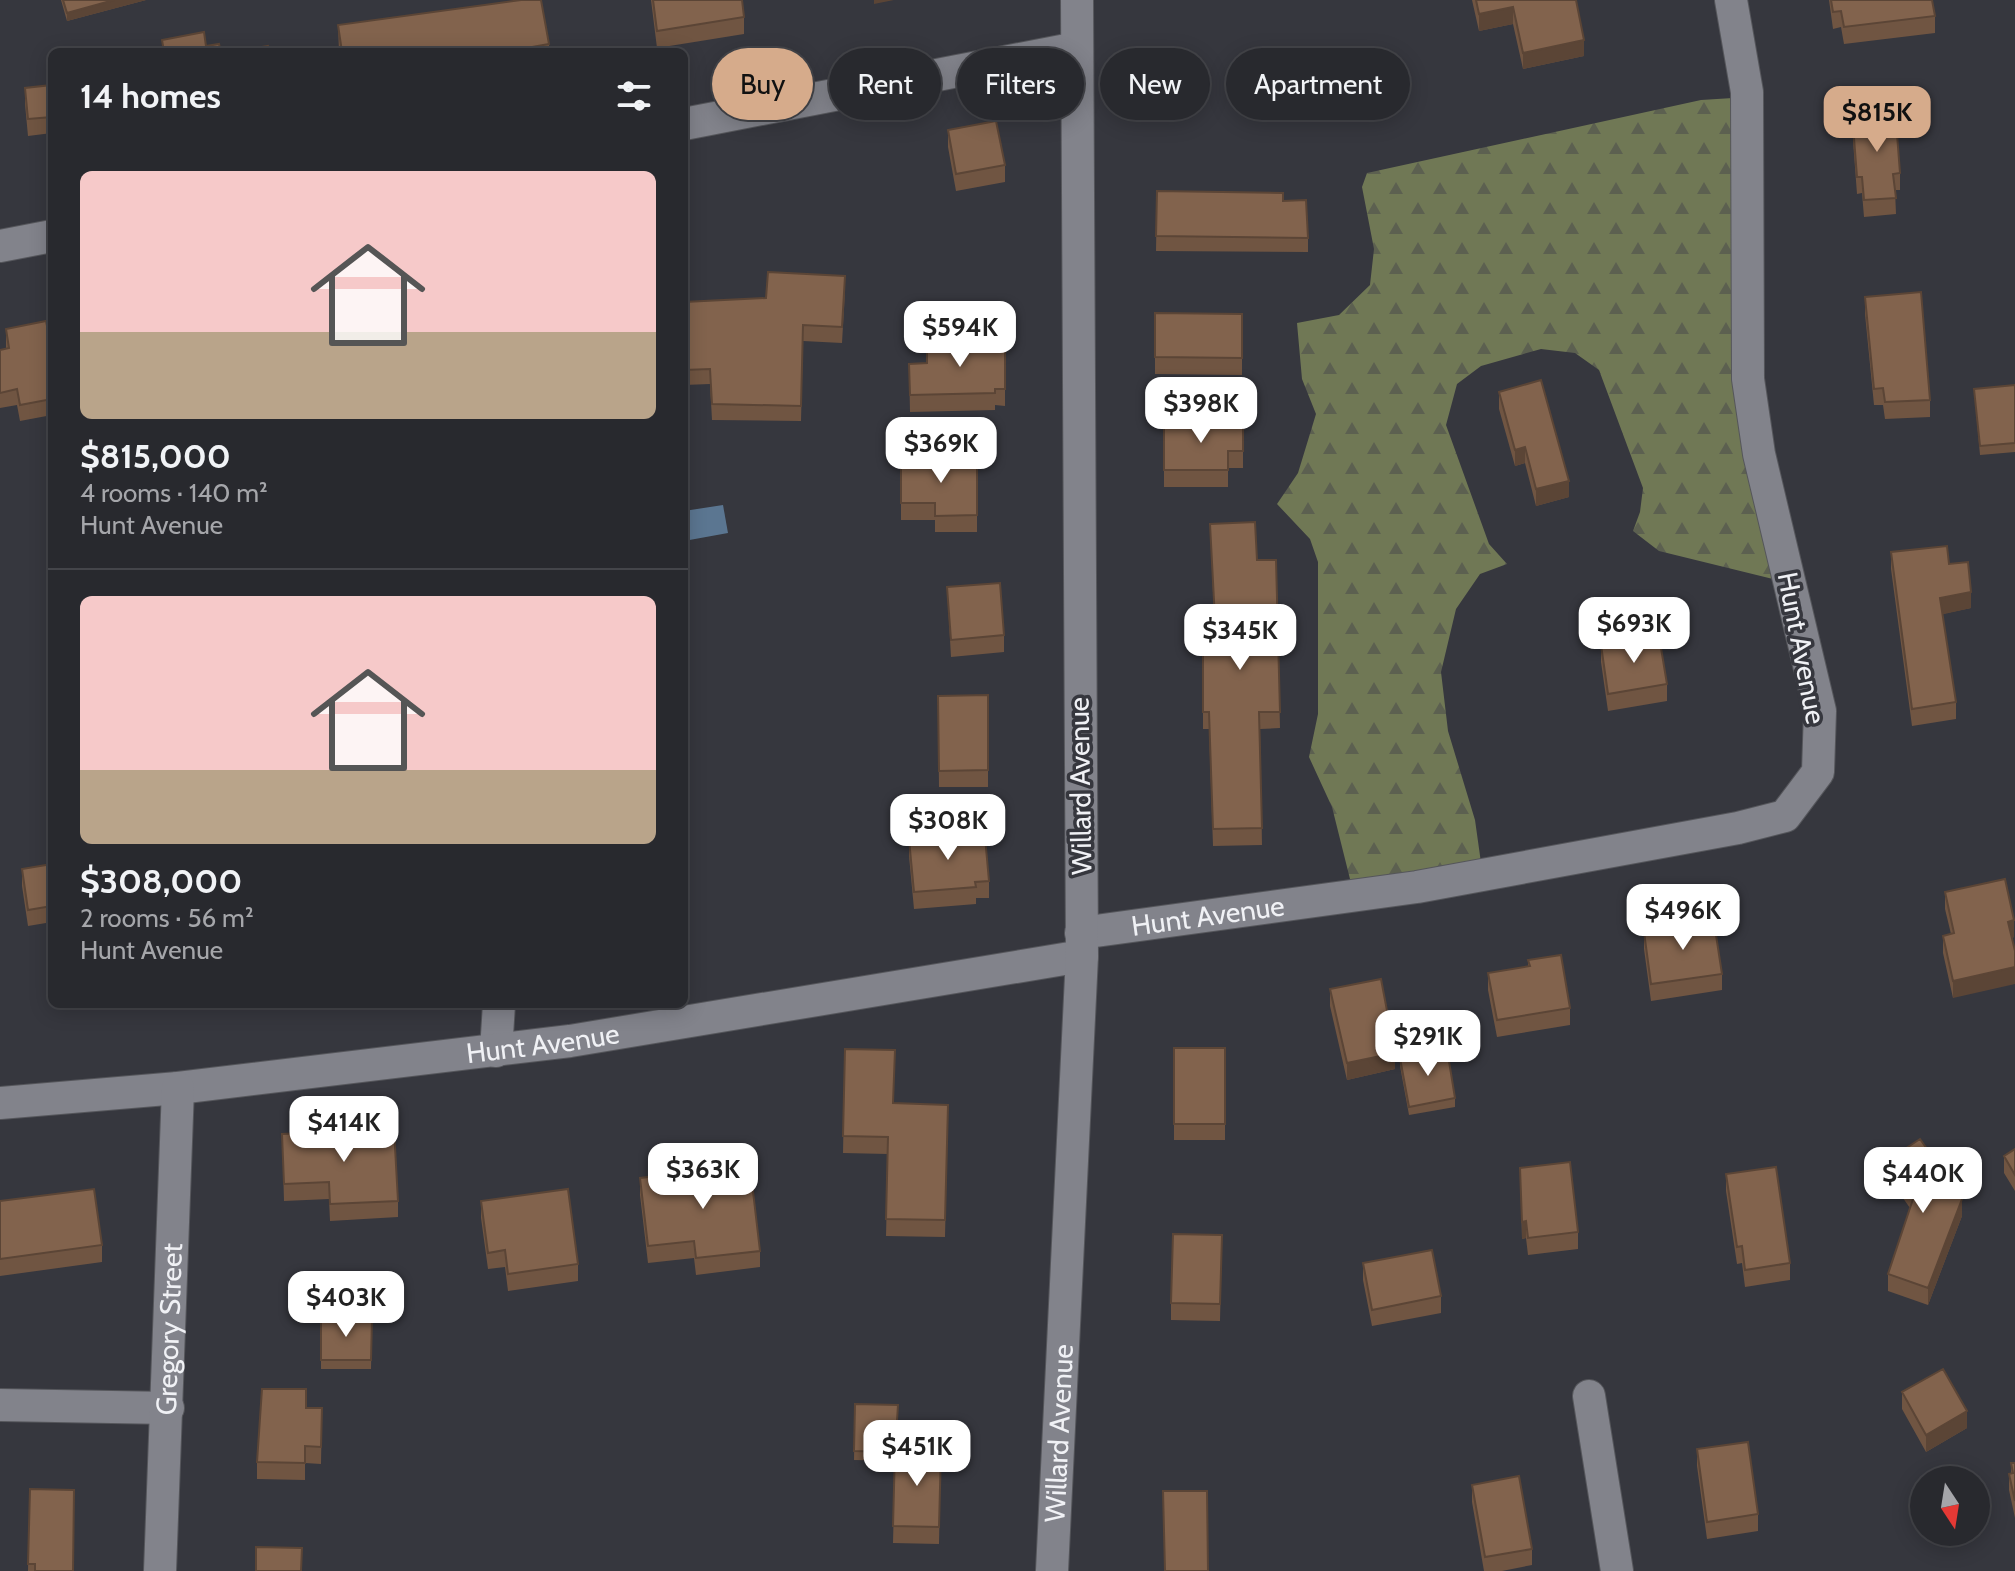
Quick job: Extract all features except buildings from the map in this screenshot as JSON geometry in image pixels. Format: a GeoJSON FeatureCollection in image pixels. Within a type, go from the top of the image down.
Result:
{"type":"FeatureCollection","features":[{"type":"Feature","properties":{"kind":"street","name":"Willard Avenue"},"geometry":{"type":"LineString","coordinates":[[1077,0],[1077,48]]}},
{"type":"Feature","properties":{"kind":"street","name":"Hunt Avenue"},"geometry":{"type":"LineString","coordinates":[[0,1103],[178,1088],[496,1051],[1417,887],[1738,828],[1785,816],[1818,772],[1820,711],[1765,479],[1748,379],[1747,92],[1731,0]]}},
{"type":"Feature","properties":{"kind":"street"},"geometry":{"type":"LineString","coordinates":[[688,123],[957,71]]}},
{"type":"Feature","properties":{"kind":"street","name":"Willard Avenue"},"geometry":{"type":"LineString","coordinates":[[1052,1571],[1082,945],[1077,120]]}},
{"type":"Feature","properties":{"kind":"street"},"geometry":{"type":"LineString","coordinates":[[0,246],[48,237]]}},
{"type":"Feature","properties":{"kind":"street"},"geometry":{"type":"LineString","coordinates":[[496,1051],[499,1008]]}},
{"type":"Feature","properties":{"kind":"street","name":"Gregory Street"},"geometry":{"type":"LineString","coordinates":[[160,1571],[178,1088]]}},
{"type":"Feature","properties":{"kind":"street"},"geometry":{"type":"LineString","coordinates":[[1589,1396],[1617,1571]]}},
{"type":"Feature","properties":{"kind":"street"},"geometry":{"type":"LineString","coordinates":[[0,1405],[168,1408]]}},
{"type":"Feature","properties":{"kind":"green space"},"geometry":{"type":"Polygon","coordinates":[[[1749,97],[1747,251],[1777,580],[1659,551],[1633,531],[1640,512],[1643,488],[1599,370],[1575,353],[1541,349],[1481,366],[1457,384],[1446,425],[1489,544],[1507,564],[1480,574],[1456,609],[1441,672],[1448,731],[1475,820],[1482,870],[1352,887],[1332,807],[1309,757],[1318,714],[1318,562],[1310,539],[1277,504],[1298,473],[1316,414],[1302,379],[1297,323],[1339,315],[1370,285],[1374,249],[1362,187],[1367,173],[1701,100],[1749,97]]]}},
{"type":"Feature","properties":{"kind":"water"},"geometry":{"type":"Polygon","coordinates":[[[723,505],[728,533],[688,540],[688,510],[723,505]]]}}]}
